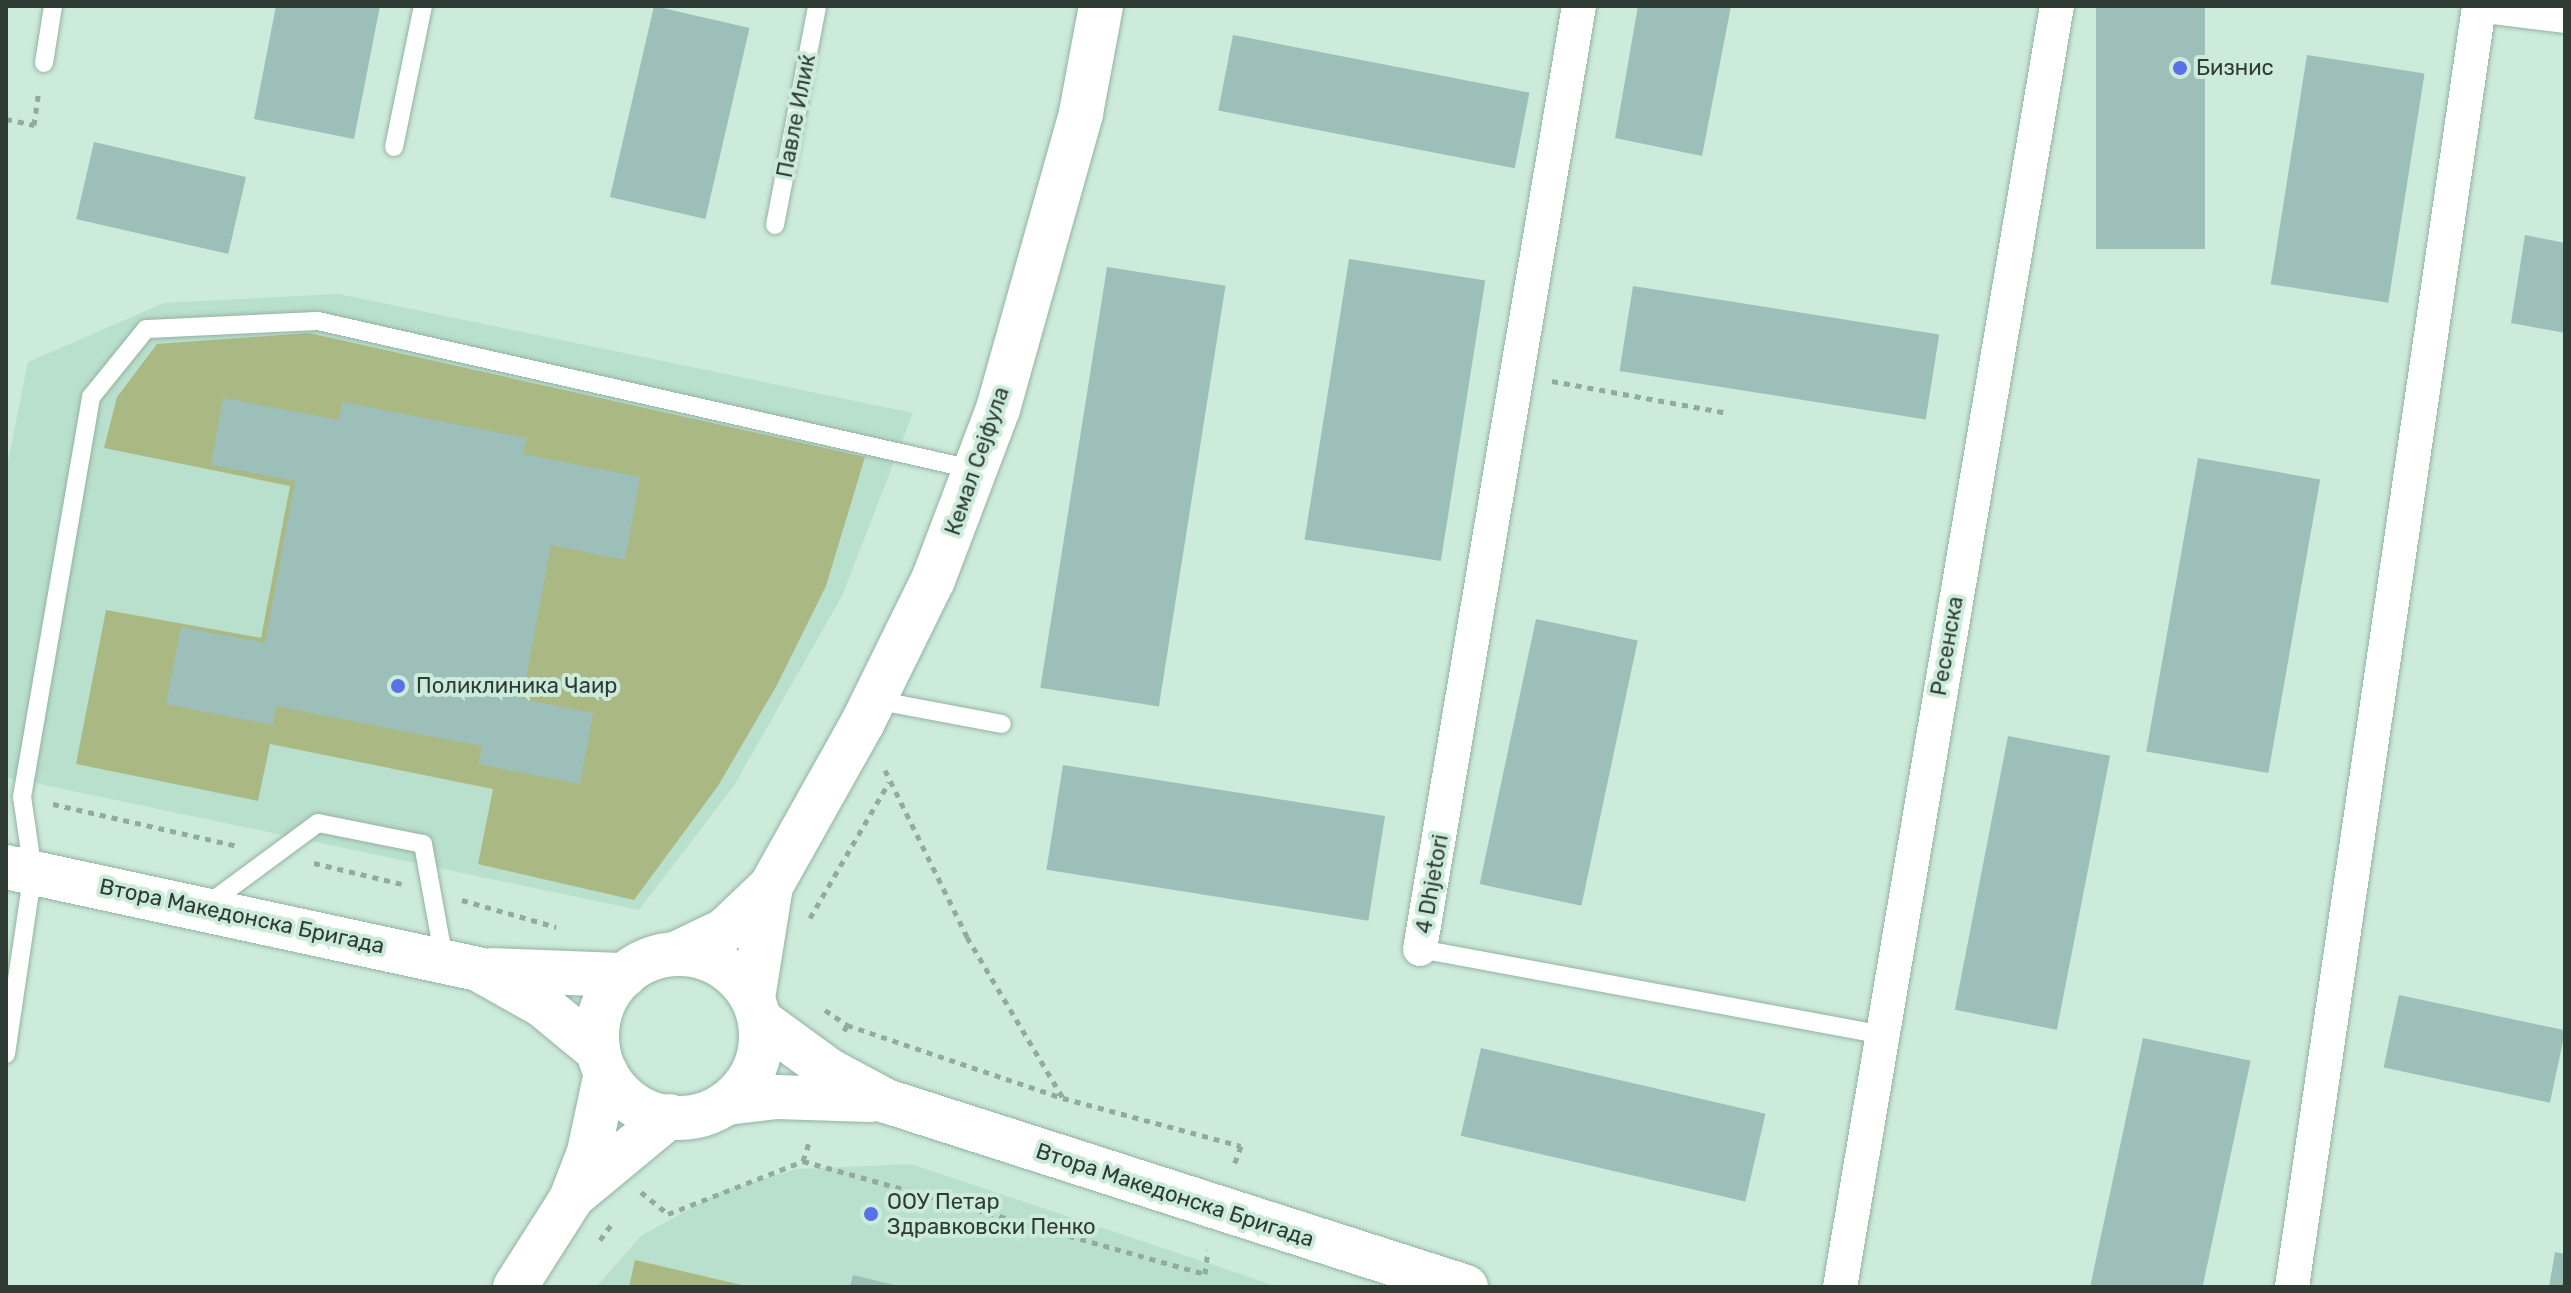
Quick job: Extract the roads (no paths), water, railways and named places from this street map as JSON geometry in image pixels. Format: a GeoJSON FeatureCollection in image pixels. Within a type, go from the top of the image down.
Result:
{"type":"FeatureCollection","features":[{"type":"Feature","properties":{"kind":"street","name":"Кемал Сејфула"},"geometry":{"type":"LineString","coordinates":[[771,886],[868,711],[933,580],[979,471],[1081,113],[1101,6]]}},
{"type":"Feature","properties":{"kind":"street","name":"4 Dhjetori"},"geometry":{"type":"LineString","coordinates":[[1420,949],[1579,6]]}},
{"type":"Feature","properties":{"kind":"street","name":"Ресенска"},"geometry":{"type":"LineString","coordinates":[[1840,1287],[2057,6]]}},
{"type":"Feature","properties":{"kind":"street"},"geometry":{"type":"LineString","coordinates":[[2292,1287],[2482,6],[2565,16]]}},
{"type":"Feature","properties":{"kind":"street","name":"Втора Македонска Бригада"},"geometry":{"type":"LineString","coordinates":[[20,870],[461,964],[625,975]]}},
{"type":"Feature","properties":{"kind":"street"},"geometry":{"type":"LineString","coordinates":[[515,1287],[571,1199],[589,1152],[602,1062],[603,1005],[625,975],[652,958],[675,954],[725,930],[771,886]]}},
{"type":"Feature","properties":{"kind":"street"},"geometry":{"type":"LineString","coordinates":[[727,1103],[756,1066],[756,1009],[771,886]]}},
{"type":"Feature","properties":{"kind":"street"},"geometry":{"type":"LineString","coordinates":[[675,954],[721,965],[756,1009]]}},
{"type":"Feature","properties":{"kind":"street","name":"Втора Македонска Бригада"},"geometry":{"type":"LineString","coordinates":[[461,964],[542,1005],[602,1062]]}},
{"type":"Feature","properties":{"kind":"street","name":"Втора Македонска Бригада"},"geometry":{"type":"LineString","coordinates":[[756,1009],[827,1084],[886,1101],[1214,1226],[1466,1287]]}},
{"type":"Feature","properties":{"kind":"street"},"geometry":{"type":"LineString","coordinates":[[602,1062],[638,1107],[670,1116],[706,1113],[727,1103],[827,1084]]}},
{"type":"Feature","properties":{"kind":"street"},"geometry":{"type":"LineString","coordinates":[[571,1199],[607,1164],[670,1116]]}},
{"type":"Feature","properties":{"kind":"lane"},"geometry":{"type":"LineString","coordinates":[[44,63],[53,6]]}},
{"type":"Feature","properties":{"kind":"lane"},"geometry":{"type":"LineString","coordinates":[[394,147],[423,6]]}},
{"type":"Feature","properties":{"kind":"lane","name":"Павле Илиќ"},"geometry":{"type":"LineString","coordinates":[[775,225],[817,6]]}},
{"type":"Feature","properties":{"kind":"lane"},"geometry":{"type":"LineString","coordinates":[[6,1054],[20,870],[22,797],[91,397],[146,329],[318,321],[979,471]]}},
{"type":"Feature","properties":{"kind":"lane"},"geometry":{"type":"LineString","coordinates":[[868,711],[1002,724]]}},
{"type":"Feature","properties":{"kind":"lane"},"geometry":{"type":"LineString","coordinates":[[205,907],[318,823],[423,844],[461,964]]}},
{"type":"Feature","properties":{"kind":"lane"},"geometry":{"type":"LineString","coordinates":[[1420,949],[1882,1035]]}},
{"type":"Feature","properties":{"kind":"place","name":"Бизнис"},"geometry":{"type":"Point","coordinates":[2180,68]}},
{"type":"Feature","properties":{"kind":"place","name":"Поликлиника Чаир"},"geometry":{"type":"Point","coordinates":[398,686]}},
{"type":"Feature","properties":{"kind":"place","name":"ООУ Петар Здравковски Пенко"},"geometry":{"type":"Point","coordinates":[871,1214]}}]}
